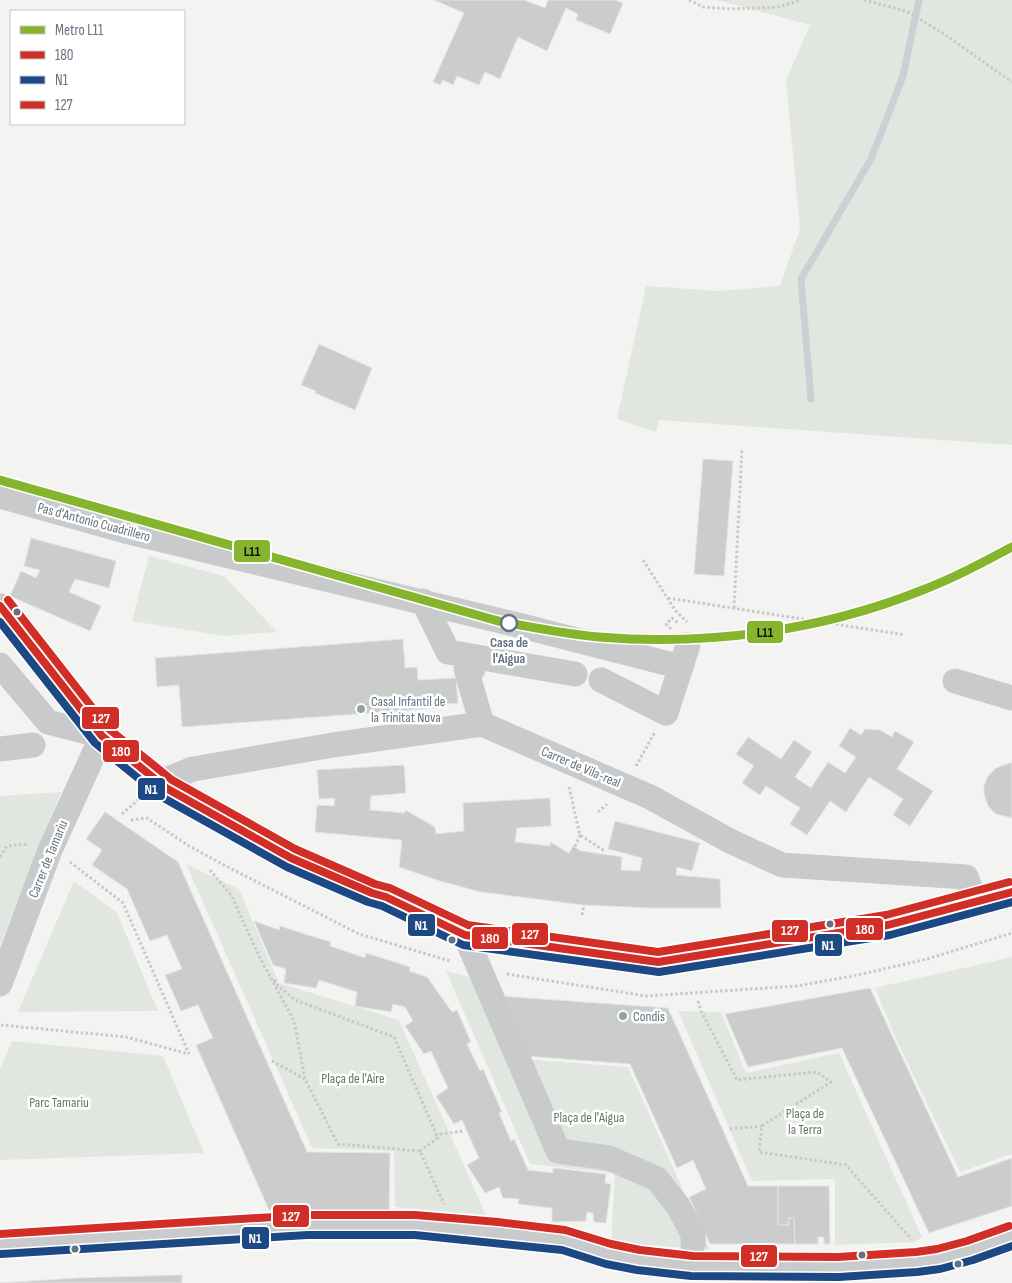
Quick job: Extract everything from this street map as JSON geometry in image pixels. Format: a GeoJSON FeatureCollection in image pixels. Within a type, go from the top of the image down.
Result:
{"type":"FeatureCollection","features":[{"type":"Feature","properties":{"kind":"street","name":"Pas d'Antonio Cuadrillero"},"geometry":{"type":"LineString","coordinates":[[0,496],[125,531],[423,601],[684,656],[666,713]]}},
{"type":"Feature","properties":{"kind":"street"},"geometry":{"type":"LineString","coordinates":[[423,601],[448,652],[517,672],[575,674]]}},
{"type":"Feature","properties":{"kind":"street"},"geometry":{"type":"LineString","coordinates":[[0,606],[102,736],[166,788],[291,858],[386,898],[465,935],[658,962],[888,925],[1012,892]]}},
{"type":"Feature","properties":{"kind":"street"},"geometry":{"type":"LineString","coordinates":[[0,665],[48,722],[102,736]]}},
{"type":"Feature","properties":{"kind":"street"},"geometry":{"type":"LineString","coordinates":[[601,680],[666,713]]}},
{"type":"Feature","properties":{"kind":"street"},"geometry":{"type":"LineString","coordinates":[[160,782],[193,768],[334,745],[482,724],[476,681]]}},
{"type":"Feature","properties":{"kind":"street"},"geometry":{"type":"LineString","coordinates":[[955,681],[1012,698]]}},
{"type":"Feature","properties":{"kind":"street","name":"Carrer de Vila-real"},"geometry":{"type":"LineString","coordinates":[[482,724],[650,797],[730,841],[782,865],[966,877],[976,902]]}},
{"type":"Feature","properties":{"kind":"street","name":"Carrer de Tamariu"},"geometry":{"type":"LineString","coordinates":[[0,984],[50,850],[102,736]]}},
{"type":"Feature","properties":{"kind":"street"},"geometry":{"type":"LineString","coordinates":[[0,749],[33,745]]}},
{"type":"Feature","properties":{"kind":"street"},"geometry":{"type":"LineString","coordinates":[[465,935],[558,1151],[610,1158],[657,1179],[678,1206],[692,1234],[693,1245]]}},
{"type":"Feature","properties":{"kind":"street"},"geometry":{"type":"LineString","coordinates":[[0,1244],[307,1226],[415,1225],[564,1240],[608,1254],[638,1260],[692,1266],[839,1267],[946,1258],[1012,1235]]}},
{"type":"Feature","properties":{"kind":"path"},"geometry":{"type":"LineString","coordinates":[[689,0],[703,7],[732,9],[780,7],[801,0]]}},
{"type":"Feature","properties":{"kind":"path"},"geometry":{"type":"LineString","coordinates":[[864,0],[906,11],[944,34],[1012,82]]}},
{"type":"Feature","properties":{"kind":"path"},"geometry":{"type":"LineString","coordinates":[[734,608],[742,448]]}},
{"type":"Feature","properties":{"kind":"path"},"geometry":{"type":"LineString","coordinates":[[643,560],[675,610]]}},
{"type":"Feature","properties":{"kind":"path"},"geometry":{"type":"LineString","coordinates":[[668,598],[905,634]]}},
{"type":"Feature","properties":{"kind":"path"},"geometry":{"type":"LineString","coordinates":[[625,786],[666,713]]}},
{"type":"Feature","properties":{"kind":"path"},"geometry":{"type":"LineString","coordinates":[[564,759],[580,835],[573,851],[581,858]]}},
{"type":"Feature","properties":{"kind":"path"},"geometry":{"type":"LineString","coordinates":[[122,814],[138,800]]}},
{"type":"Feature","properties":{"kind":"path"},"geometry":{"type":"LineString","coordinates":[[131,820],[147,818]]}},
{"type":"Feature","properties":{"kind":"path"},"geometry":{"type":"LineString","coordinates":[[580,835],[606,852]]}},
{"type":"Feature","properties":{"kind":"path"},"geometry":{"type":"LineString","coordinates":[[0,857],[7,846],[31,844]]}},
{"type":"Feature","properties":{"kind":"path"},"geometry":{"type":"LineString","coordinates":[[2,1025],[126,1037],[189,1054],[123,903],[63,856]]}},
{"type":"Feature","properties":{"kind":"path"},"geometry":{"type":"LineString","coordinates":[[210,870],[231,895],[260,958],[294,1021],[305,1079],[338,1144],[420,1150],[438,1138],[435,1135],[394,1037],[295,1000],[277,985],[260,958]]}},
{"type":"Feature","properties":{"kind":"path"},"geometry":{"type":"LineString","coordinates":[[582,916],[584,905]]}},
{"type":"Feature","properties":{"kind":"path"},"geometry":{"type":"LineString","coordinates":[[698,1001],[701,1012],[737,1080],[817,1072],[831,1082],[762,1126],[730,1129]]}},
{"type":"Feature","properties":{"kind":"path"},"geometry":{"type":"LineString","coordinates":[[272,1061],[305,1079]]}},
{"type":"Feature","properties":{"kind":"path"},"geometry":{"type":"LineString","coordinates":[[762,1126],[759,1152],[846,1165],[914,1242]]}},
{"type":"Feature","properties":{"kind":"path"},"geometry":{"type":"LineString","coordinates":[[435,1135],[463,1131]]}},
{"type":"Feature","properties":{"kind":"path"},"geometry":{"type":"LineString","coordinates":[[420,1150],[445,1208]]}},
{"type":"Feature","properties":{"kind":"green space"},"geometry":{"type":"Polygon","coordinates":[[[717,0],[1012,0],[1012,445],[659,420],[656,432],[617,419],[646,286],[719,291],[780,286],[800,229],[786,80],[810,25],[717,0]]]}},
{"type":"Feature","properties":{"kind":"green space"},"geometry":{"type":"Polygon","coordinates":[[[149,556],[224,576],[277,632],[224,636],[132,621],[149,556]]]}},
{"type":"Feature","properties":{"kind":"green space"},"geometry":{"type":"Polygon","coordinates":[[[61,792],[0,945],[0,796],[61,792]]]}},
{"type":"Feature","properties":{"kind":"green space","name":"Plaça de l'Aire"},"geometry":{"type":"Polygon","coordinates":[[[186,864],[239,889],[279,983],[399,1020],[486,1215],[395,1207],[394,1151],[312,1148],[186,864]]]}},
{"type":"Feature","properties":{"kind":"green space"},"geometry":{"type":"Polygon","coordinates":[[[74,881],[117,913],[158,1011],[18,1012],[74,881]]]}},
{"type":"Feature","properties":{"kind":"green space"},"geometry":{"type":"Polygon","coordinates":[[[1012,957],[1012,1154],[960,1172],[897,1041],[875,988],[1012,957]]]}},
{"type":"Feature","properties":{"kind":"green space","name":"Plaça de l'Aigua"},"geometry":{"type":"Polygon","coordinates":[[[446,971],[493,983],[523,1059],[628,1067],[710,1250],[611,1242],[615,1173],[530,1164],[446,971]]]}},
{"type":"Feature","properties":{"kind":"green space","name":"Plaça de la Terra"},"geometry":{"type":"Polygon","coordinates":[[[678,1011],[721,1012],[746,1073],[839,1053],[922,1237],[914,1242],[835,1245],[835,1179],[752,1181],[678,1011]]]}},
{"type":"Feature","properties":{"kind":"green space","name":"Parc Tamariu"},"geometry":{"type":"Polygon","coordinates":[[[12,1041],[163,1056],[204,1153],[0,1160],[0,1069],[12,1041]]]}},
{"type":"Feature","properties":{"kind":"building"},"geometry":{"type":"Polygon","coordinates":[[[434,0],[524,0],[545,8],[548,0],[614,0],[623,3],[610,34],[576,20],[578,14],[566,8],[547,51],[518,37],[500,79],[485,72],[479,85],[457,76],[453,85],[443,80],[440,85],[433,82],[464,13],[434,0]]]}},
{"type":"Feature","properties":{"kind":"building"},"geometry":{"type":"Polygon","coordinates":[[[319,344],[372,368],[355,410],[301,385],[319,344]]]}},
{"type":"Feature","properties":{"kind":"building"},"geometry":{"type":"Polygon","coordinates":[[[703,459],[733,461],[724,576],[694,574],[703,459]]]}},
{"type":"Feature","properties":{"kind":"building"},"geometry":{"type":"Polygon","coordinates":[[[31,538],[116,561],[109,588],[75,579],[69,592],[101,606],[90,631],[10,596],[21,571],[36,578],[40,570],[24,566],[31,538]]]}},
{"type":"Feature","properties":{"kind":"building"},"geometry":{"type":"Polygon","coordinates":[[[403,639],[405,668],[417,667],[418,680],[456,678],[458,703],[437,705],[438,708],[182,727],[179,685],[157,687],[155,658],[403,639]]]}},
{"type":"Feature","properties":{"kind":"building"},"geometry":{"type":"Polygon","coordinates":[[[850,728],[861,735],[865,729],[880,730],[892,737],[895,731],[914,742],[897,769],[933,791],[910,826],[893,815],[903,799],[869,777],[846,812],[830,801],[807,835],[790,824],[800,808],[766,786],[760,795],[742,783],[754,766],[736,754],[748,737],[781,759],[794,740],[812,752],[795,777],[811,788],[828,762],[845,773],[856,757],[839,746],[850,728]]]}},
{"type":"Feature","properties":{"kind":"building"},"geometry":{"type":"Polygon","coordinates":[[[1012,763],[1012,818],[996,814],[988,806],[984,794],[984,786],[988,776],[996,768],[1012,763]]]}},
{"type":"Feature","properties":{"kind":"building"},"geometry":{"type":"Polygon","coordinates":[[[404,765],[406,793],[371,796],[370,810],[405,813],[405,810],[435,827],[436,834],[464,831],[463,803],[550,798],[551,826],[517,828],[515,842],[550,846],[550,842],[569,853],[573,846],[581,851],[622,857],[621,870],[640,871],[642,858],[608,849],[615,821],[700,843],[692,871],[677,867],[676,875],[720,879],[721,908],[651,908],[584,905],[481,892],[399,867],[402,840],[315,832],[317,805],[334,806],[335,798],[319,799],[317,770],[404,765]]]}},
{"type":"Feature","properties":{"kind":"building"},"geometry":{"type":"Polygon","coordinates":[[[105,812],[178,862],[307,1152],[390,1153],[389,1211],[269,1210],[196,1045],[213,1038],[198,1005],[181,1011],[165,975],[182,969],[167,935],[150,941],[127,889],[92,865],[102,850],[86,839],[105,812]]]}},
{"type":"Feature","properties":{"kind":"building"},"geometry":{"type":"Polygon","coordinates":[[[254,921],[279,930],[280,926],[331,942],[330,946],[365,958],[366,953],[410,967],[409,971],[427,977],[452,1012],[457,1010],[471,1042],[467,1044],[480,1071],[483,1069],[502,1112],[499,1113],[511,1141],[514,1139],[528,1170],[553,1173],[553,1168],[606,1174],[605,1183],[611,1184],[606,1223],[594,1222],[593,1213],[587,1212],[586,1221],[552,1222],[552,1208],[518,1204],[519,1199],[503,1198],[499,1187],[485,1193],[467,1165],[479,1158],[462,1120],[454,1124],[436,1096],[448,1088],[431,1051],[424,1054],[405,1026],[413,1021],[405,1007],[393,1004],[391,1012],[355,1006],[357,992],[319,980],[316,988],[284,983],[286,969],[273,965],[254,921]]]}},
{"type":"Feature","properties":{"kind":"building"},"geometry":{"type":"Polygon","coordinates":[[[870,988],[958,1177],[1012,1158],[1012,1206],[929,1233],[842,1048],[748,1067],[725,1014],[870,988]]]}},
{"type":"Feature","properties":{"kind":"building"},"geometry":{"type":"Polygon","coordinates":[[[499,996],[668,1008],[748,1186],[778,1186],[778,1225],[789,1225],[788,1218],[794,1218],[795,1244],[710,1244],[689,1197],[706,1189],[693,1160],[677,1168],[630,1064],[525,1056],[499,996]]]}},
{"type":"Feature","properties":{"kind":"building"},"geometry":{"type":"Polygon","coordinates":[[[778,1186],[829,1186],[830,1244],[824,1244],[824,1237],[818,1237],[818,1244],[795,1244],[794,1218],[788,1218],[789,1225],[778,1225],[778,1186]]]}},
{"type":"Feature","properties":{"kind":"building"},"geometry":{"type":"Polygon","coordinates":[[[182,1275],[182,1283],[0,1283],[77,1278],[182,1275]]]}},
{"type":"Feature","properties":{"kind":"waterway"},"geometry":{"type":"LineString","coordinates":[[811,399],[801,279],[871,159],[903,76],[919,0]]}},
{"type":"Feature","properties":{"kind":"metro line","name":"L11"},"geometry":{"type":"LineString","coordinates":[[0,480],[498,621],[599,637],[639,639],[721,637],[803,626],[882,605],[920,591],[955,576],[1012,547]]}},
{"type":"Feature","properties":{"kind":"transit line","name":"127"},"geometry":{"type":"LineString","coordinates":[[8,600],[109,729],[172,780],[295,849],[375,884],[390,888],[468,925],[658,952],[886,915],[1009,882]]}},
{"type":"Feature","properties":{"kind":"transit line","name":"180"},"geometry":{"type":"LineString","coordinates":[[0,606],[102,736],[166,788],[291,858],[372,893],[386,897],[465,935],[658,962],[888,925],[1012,892]]}},
{"type":"Feature","properties":{"kind":"transit line","name":"N1"},"geometry":{"type":"LineString","coordinates":[[0,622],[95,743],[160,796],[287,867],[368,902],[382,906],[463,945],[659,972],[890,935],[1012,902]]}},
{"type":"Feature","properties":{"kind":"transit line","name":"127"},"geometry":{"type":"LineString","coordinates":[[0,1234],[306,1215],[415,1215],[565,1230],[611,1244],[640,1250],[693,1256],[838,1257],[937,1249],[967,1241],[1009,1226]]}},
{"type":"Feature","properties":{"kind":"transit line","name":"N1"},"geometry":{"type":"LineString","coordinates":[[1,1254],[307,1235],[415,1235],[562,1250],[606,1264],[637,1270],[691,1276],[839,1277],[940,1269],[1012,1246]]}},
{"type":"Feature","properties":{"kind":"place","name":"Casa de l'Aigua"},"geometry":{"type":"Point","coordinates":[509,623]}},
{"type":"Feature","properties":{"kind":"place","name":"Casal Infantil de la Trinitat Nova"},"geometry":{"type":"Point","coordinates":[361,709]}},
{"type":"Feature","properties":{"kind":"place","name":"Condis"},"geometry":{"type":"Point","coordinates":[623,1016]}}]}
